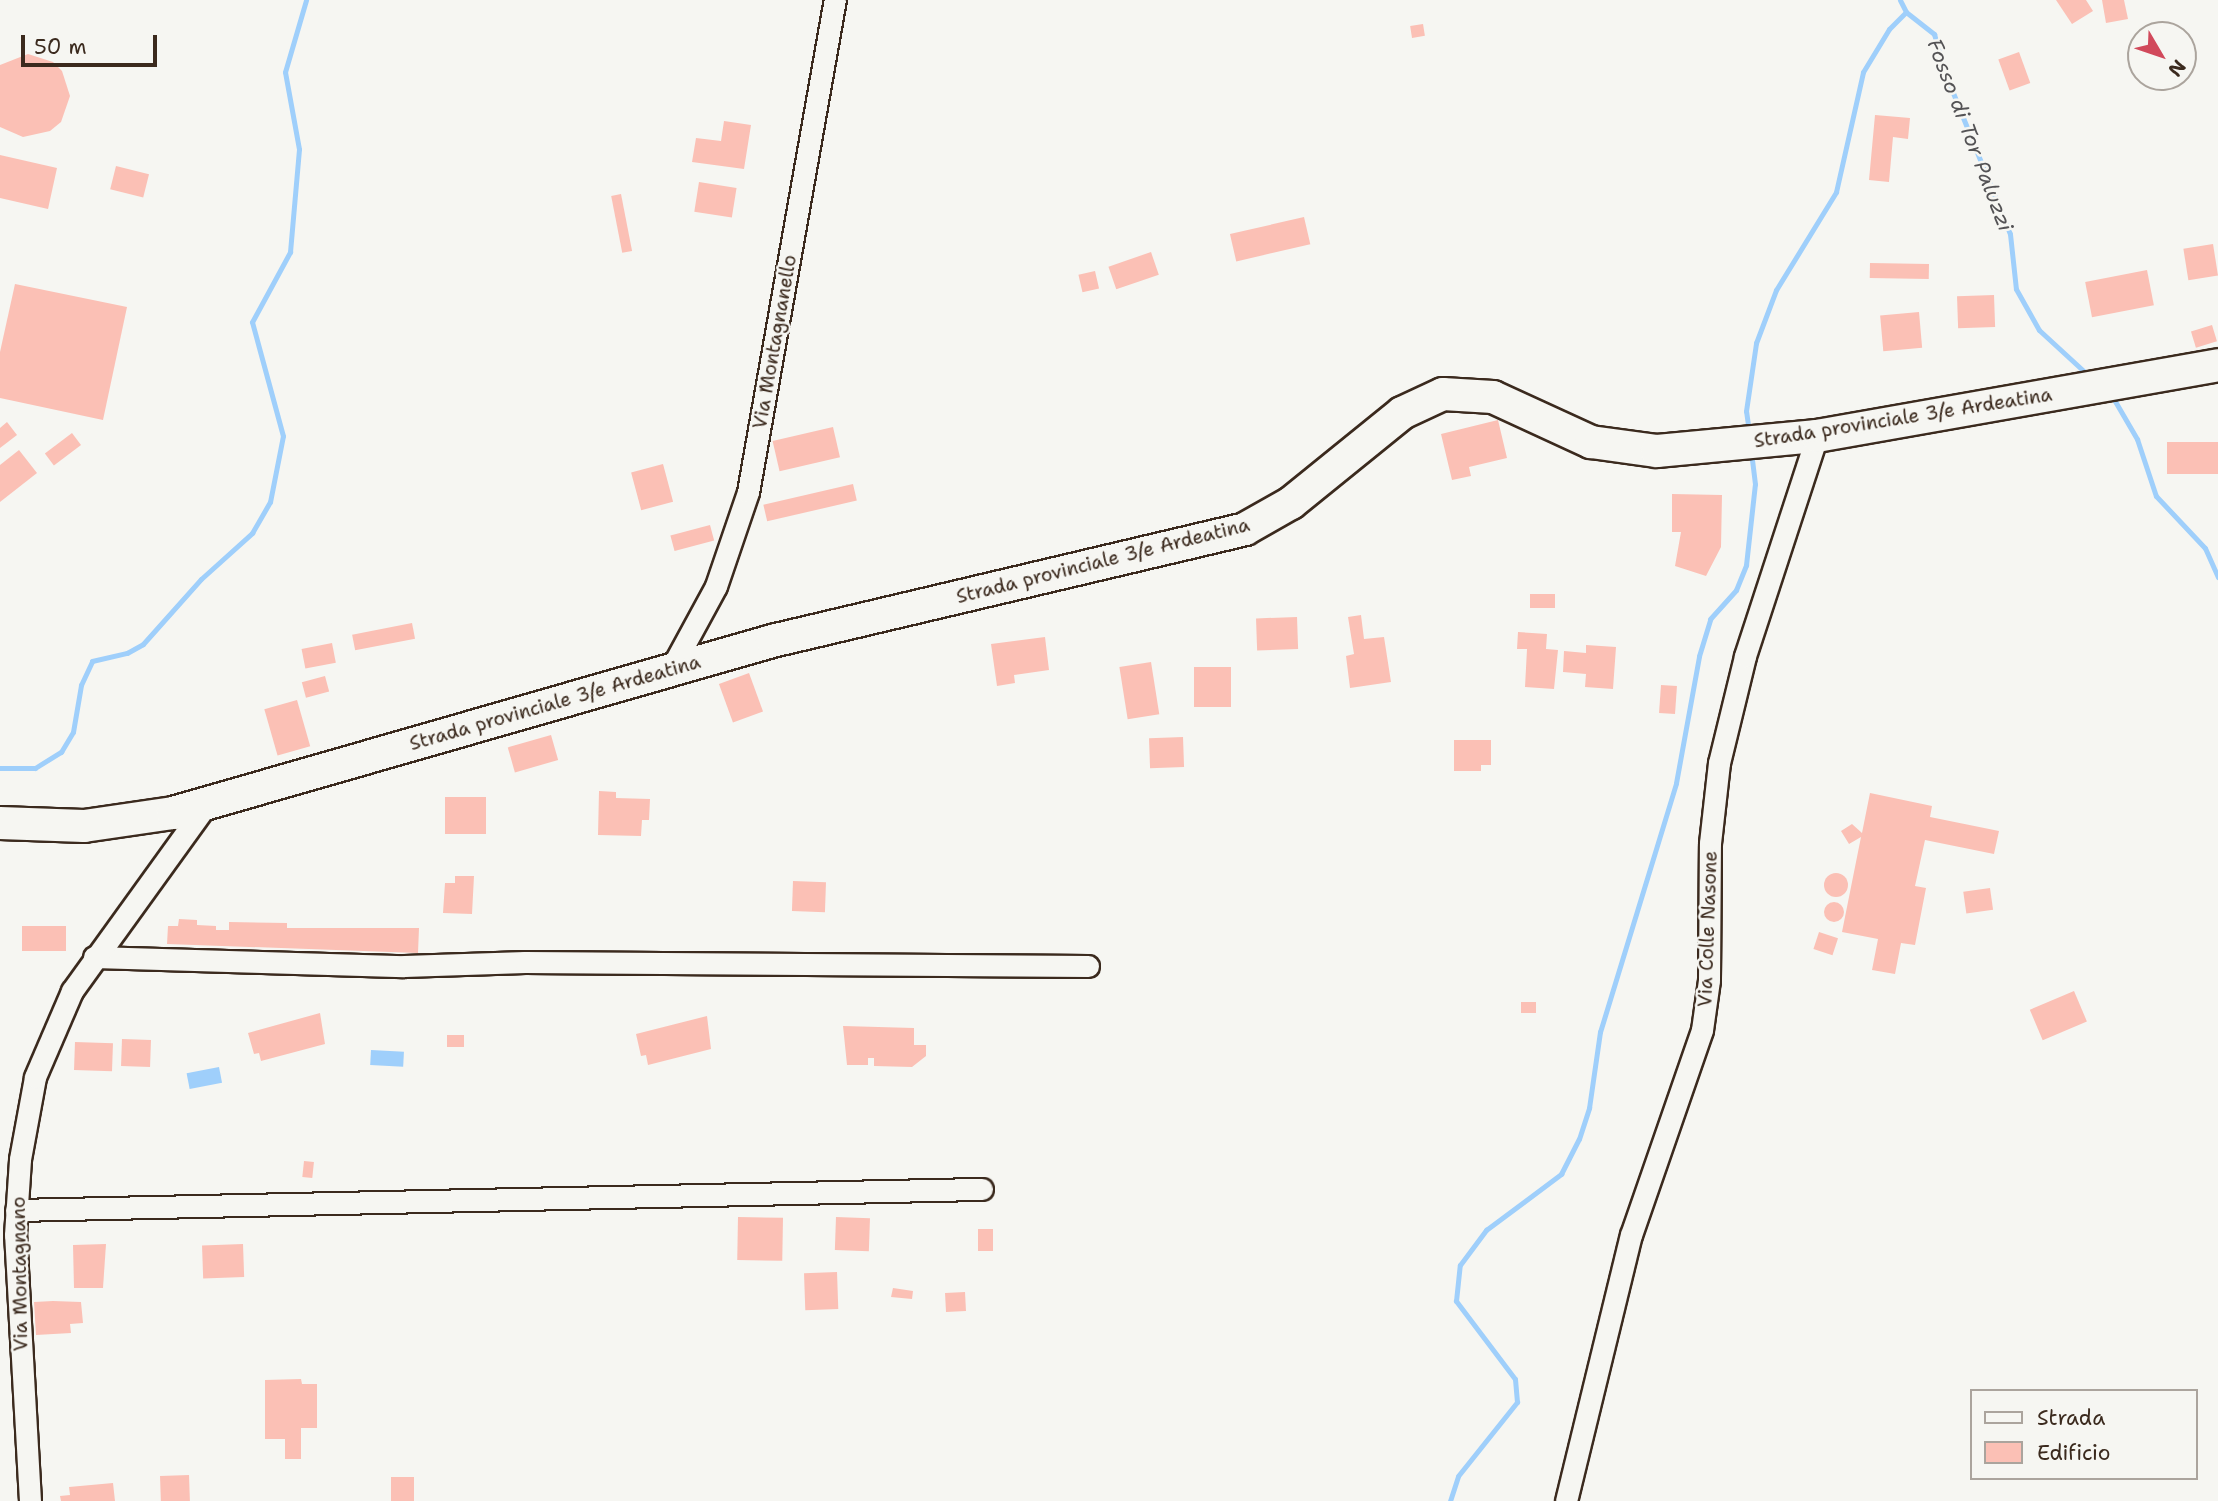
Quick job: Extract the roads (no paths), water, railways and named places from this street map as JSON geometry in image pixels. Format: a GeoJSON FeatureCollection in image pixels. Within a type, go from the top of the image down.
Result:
{"type":"FeatureCollection","features":[{"type":"Feature","properties":{"kind":"main road","name":"Strada provinciale 3/e Ardeatina"},"geometry":{"type":"LineString","coordinates":[[0,823],[103,825],[206,804],[671,669],[873,615],[1245,529],[1292,503],[1402,413],[1443,394],[1493,397],[1568,433],[1616,448],[1657,451],[1817,436],[2218,365]]}},
{"type":"Feature","properties":{"kind":"street","name":"Via Montagnanello"},"geometry":{"type":"LineString","coordinates":[[671,669],[716,586],[748,492],[835,0]]}},
{"type":"Feature","properties":{"kind":"street","name":"Via Colle Nasone"},"geometry":{"type":"LineString","coordinates":[[1566,1501],[1633,1225],[1702,1030],[1709,980],[1710,843],[1719,762],[1748,646],[1817,436]]}},
{"type":"Feature","properties":{"kind":"street","name":"Via Montagnano"},"geometry":{"type":"LineString","coordinates":[[30,1501],[16,1210],[25,1128],[39,1066],[59,1015],[94,957],[206,804]]}},
{"type":"Feature","properties":{"kind":"street"},"geometry":{"type":"LineString","coordinates":[[94,957],[404,966],[525,962],[1088,966]]}},
{"type":"Feature","properties":{"kind":"street"},"geometry":{"type":"LineString","coordinates":[[16,1210],[982,1189]]}},
{"type":"Feature","properties":{"kind":"water"},"geometry":{"type":"Polygon","coordinates":[[[371,1050],[404,1052],[403,1067],[370,1065],[371,1050]]]}},
{"type":"Feature","properties":{"kind":"water"},"geometry":{"type":"Polygon","coordinates":[[[219,1067],[222,1083],[190,1089],[187,1073],[219,1067]]]}},
{"type":"Feature","properties":{"kind":"waterway"},"geometry":{"type":"LineString","coordinates":[[0,768],[35,768],[61,752],[73,732],[81,685],[92,661],[127,653],[143,644],[201,579],[252,533],[270,502],[283,436],[252,322],[290,252],[299,149],[285,72],[306,0]]}},
{"type":"Feature","properties":{"kind":"waterway","name":"Fosso di Tor Paluzzi"},"geometry":{"type":"LineString","coordinates":[[1900,0],[1906,12],[1934,34],[1947,78],[2010,234],[2016,289],[2039,330],[2089,376]]}},
{"type":"Feature","properties":{"kind":"waterway"},"geometry":{"type":"LineString","coordinates":[[1749,432],[1746,411],[1756,343],[1776,290],[1836,192],[1863,72],[1889,29],[1906,12]]}},
{"type":"Feature","properties":{"kind":"waterway","name":"Fosso di Tor Paluzzi"},"geometry":{"type":"LineString","coordinates":[[2112,396],[2137,439],[2156,496],[2205,548],[2218,577]]}},
{"type":"Feature","properties":{"kind":"waterway"},"geometry":{"type":"LineString","coordinates":[[1450,1501],[1458,1476],[1517,1402],[1515,1379],[1456,1301],[1460,1265],[1486,1230],[1561,1174],[1579,1139],[1589,1108],[1600,1032],[1676,783],[1699,656],[1710,619],[1736,590],[1746,565],[1755,484],[1751,452]]}}]}
